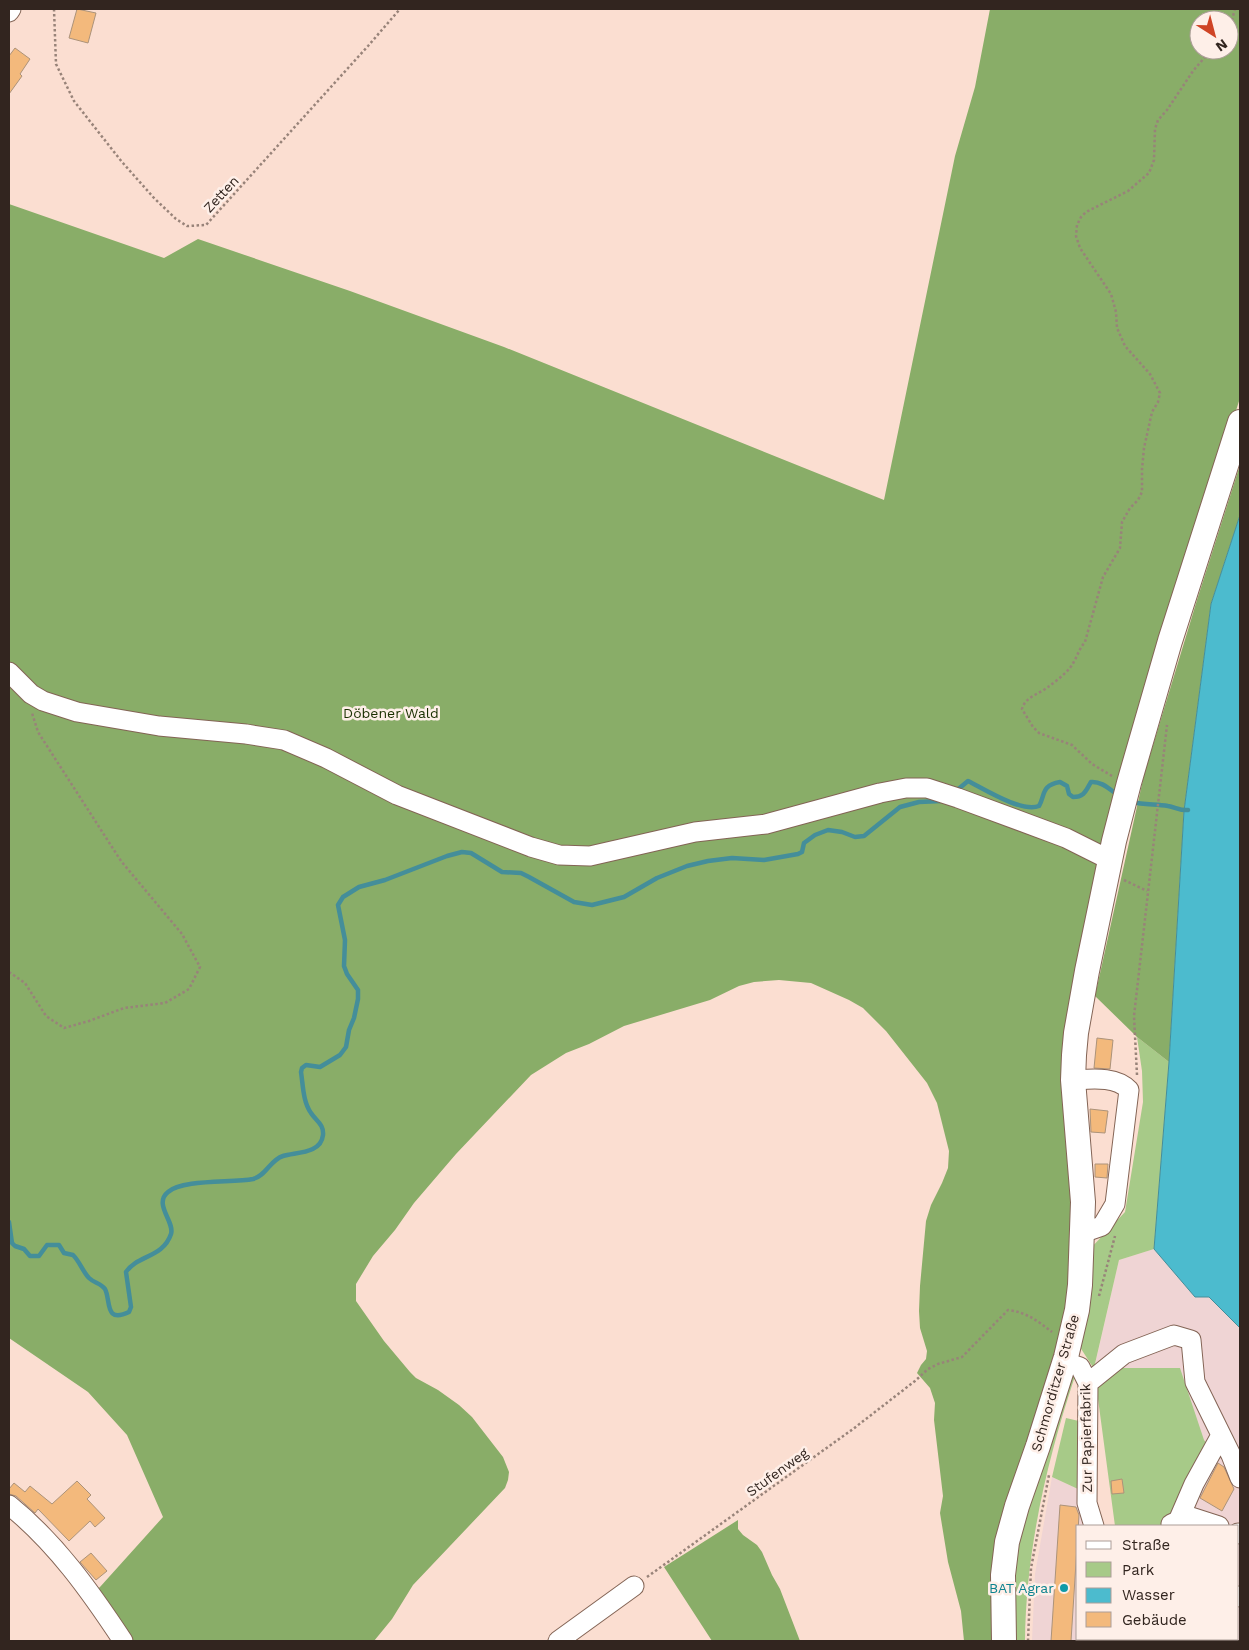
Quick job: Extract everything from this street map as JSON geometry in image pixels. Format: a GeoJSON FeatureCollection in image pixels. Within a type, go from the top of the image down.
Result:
{"type":"FeatureCollection","features":[{"type":"Feature","properties":{"kind":"main road","name":"Schmorditzer Straße"},"geometry":{"type":"LineString","coordinates":[[1004,1641],[1003,1575],[1009,1533],[1067,1353],[1080,1286],[1083,1202],[1073,1080],[1076,1034],[1121,810],[1122,781],[1170,641],[1240,422]]}},
{"type":"Feature","properties":{"kind":"street"},"geometry":{"type":"LineString","coordinates":[[9,672],[38,698],[77,712],[151,725],[246,734],[284,740],[326,758],[397,795],[548,853],[567,856],[590,856],[647,841],[695,832],[766,824],[880,793],[906,788],[927,788],[1066,838],[1108,868]]}},
{"type":"Feature","properties":{"kind":"street"},"geometry":{"type":"LineString","coordinates":[[1073,1080],[1093,1079],[1122,1082],[1129,1090],[1115,1204],[1102,1226],[1082,1233]]}},
{"type":"Feature","properties":{"kind":"street"},"geometry":{"type":"LineString","coordinates":[[1088,1383],[1124,1354],[1174,1335],[1191,1340],[1195,1382],[1240,1478]]}},
{"type":"Feature","properties":{"kind":"street","name":"Zur Papierfabrik"},"geometry":{"type":"LineString","coordinates":[[1067,1353],[1080,1367],[1088,1383],[1087,1503],[1094,1525]]}},
{"type":"Feature","properties":{"kind":"street"},"geometry":{"type":"LineString","coordinates":[[1172,1524],[1221,1435]]}},
{"type":"Feature","properties":{"kind":"street"},"geometry":{"type":"LineString","coordinates":[[9,1505],[37,1529],[75,1571],[123,1641]]}},
{"type":"Feature","properties":{"kind":"street"},"geometry":{"type":"LineString","coordinates":[[1172,1524],[1188,1516],[1216,1525]]}},
{"type":"Feature","properties":{"kind":"street"},"geometry":{"type":"LineString","coordinates":[[558,1641],[634,1586]]}},
{"type":"Feature","properties":{"kind":"path","name":"Zetten"},"geometry":{"type":"LineString","coordinates":[[54,9],[56,64],[74,101],[122,162],[154,198],[187,226],[206,225],[400,9]]}},
{"type":"Feature","properties":{"kind":"path"},"geometry":{"type":"LineString","coordinates":[[1122,781],[1092,764],[1072,745],[1040,733],[1033,727],[1022,709],[1027,700],[1069,670],[1086,642],[1102,577],[1120,548],[1122,522],[1142,492],[1144,448],[1152,412],[1160,395],[1150,374],[1125,346],[1117,328],[1116,312],[1111,294],[1080,248],[1076,236],[1076,227],[1078,221],[1086,212],[1128,190],[1149,173],[1154,160],[1155,129],[1158,120],[1202,60]]}},
{"type":"Feature","properties":{"kind":"path"},"geometry":{"type":"LineString","coordinates":[[9,972],[25,983],[46,1016],[64,1028],[124,1008],[165,1003],[189,989],[200,967],[182,934],[121,861],[38,732],[32,712],[38,698]]}},
{"type":"Feature","properties":{"kind":"path"},"geometry":{"type":"LineString","coordinates":[[1108,868],[1126,881],[1147,891],[1160,780]]}},
{"type":"Feature","properties":{"kind":"path","name":"Stufenweg"},"geometry":{"type":"LineString","coordinates":[[634,1586],[853,1429],[928,1369],[962,1357],[1008,1310],[1022,1312],[1037,1320],[1067,1353]]}},
{"type":"Feature","properties":{"kind":"path"},"geometry":{"type":"LineString","coordinates":[[1028,1641],[1032,1568],[1050,1472]]}},
{"type":"Feature","properties":{"kind":"shaded area"},"geometry":{"type":"Polygon","coordinates":[[[1154,1249],[1195,1297],[1209,1297],[1240,1328],[1240,1641],[1032,1641],[1035,1574],[1052,1477],[1078,1489],[1086,1525],[1076,1525],[1076,1640],[1239,1640],[1239,1525],[1164,1525],[1211,1448],[1204,1440],[1094,1369],[1119,1260],[1154,1249]]]}},
{"type":"Feature","properties":{"kind":"green space","name":"Döbener Wald"},"geometry":{"type":"Polygon","coordinates":[[[990,9],[1240,9],[1240,398],[1163,639],[1081,969],[1074,1270],[997,1641],[964,1641],[961,1611],[948,1562],[940,1513],[943,1496],[934,1420],[935,1403],[930,1388],[917,1373],[926,1359],[927,1351],[920,1328],[919,1311],[926,1221],[931,1205],[948,1168],[949,1151],[937,1103],[927,1083],[886,1031],[863,1008],[811,983],[779,980],[754,982],[739,986],[710,1000],[624,1026],[589,1044],[566,1053],[531,1075],[456,1154],[414,1203],[373,1256],[356,1284],[356,1301],[384,1341],[416,1378],[438,1390],[472,1417],[503,1457],[509,1472],[505,1488],[413,1585],[392,1619],[374,1641],[127,1641],[94,1592],[163,1517],[127,1435],[88,1392],[9,1338],[9,204],[164,258],[198,239],[350,291],[504,347],[884,500],[955,156],[975,87],[990,9]]]}},
{"type":"Feature","properties":{"kind":"green space"},"geometry":{"type":"Polygon","coordinates":[[[1240,465],[1240,515],[1211,604],[1184,811],[1169,1062],[1137,1037],[1095,996],[1144,775],[1240,465]]]}},
{"type":"Feature","properties":{"kind":"green space"},"geometry":{"type":"Polygon","coordinates":[[[1137,1037],[1169,1062],[1154,1249],[1119,1260],[1094,1368],[1180,1368],[1204,1440],[1211,1448],[1182,1500],[1164,1525],[1115,1525],[1094,1369],[1078,1344],[1089,1250],[1125,1212],[1143,1102],[1142,1071],[1137,1037]]]}},
{"type":"Feature","properties":{"kind":"green space"},"geometry":{"type":"Polygon","coordinates":[[[1069,1371],[1076,1373],[1047,1472],[1034,1539],[1026,1607],[1025,1641],[1008,1641],[1013,1560],[1069,1371]]]}},
{"type":"Feature","properties":{"kind":"green space"},"geometry":{"type":"Polygon","coordinates":[[[1066,1418],[1083,1422],[1078,1489],[1052,1477],[1066,1418]]]}},
{"type":"Feature","properties":{"kind":"green space"},"geometry":{"type":"Polygon","coordinates":[[[738,1520],[738,1529],[757,1545],[762,1552],[780,1589],[800,1641],[712,1641],[664,1567],[738,1520]]]}},
{"type":"Feature","properties":{"kind":"water"},"geometry":{"type":"Polygon","coordinates":[[[1240,515],[1240,1328],[1209,1297],[1195,1297],[1154,1249],[1169,1062],[1184,811],[1211,604],[1240,515]]]}},
{"type":"Feature","properties":{"kind":"building"},"geometry":{"type":"Polygon","coordinates":[[[77,9],[96,13],[88,43],[69,38],[77,9]]]}},
{"type":"Feature","properties":{"kind":"building"},"geometry":{"type":"Polygon","coordinates":[[[15,48],[30,59],[20,74],[22,76],[9,94],[9,56],[15,48]]]}},
{"type":"Feature","properties":{"kind":"building"},"geometry":{"type":"Polygon","coordinates":[[[1097,1038],[1113,1040],[1110,1069],[1094,1068],[1097,1038]]]}},
{"type":"Feature","properties":{"kind":"building"},"geometry":{"type":"Polygon","coordinates":[[[1090,1109],[1108,1111],[1105,1133],[1091,1132],[1090,1109]]]}},
{"type":"Feature","properties":{"kind":"building"},"geometry":{"type":"Polygon","coordinates":[[[1095,1164],[1108,1164],[1107,1178],[1095,1177],[1095,1164]]]}},
{"type":"Feature","properties":{"kind":"building"},"geometry":{"type":"Polygon","coordinates":[[[1218,1463],[1224,1467],[1234,1489],[1222,1511],[1200,1498],[1218,1463]]]}},
{"type":"Feature","properties":{"kind":"building"},"geometry":{"type":"Polygon","coordinates":[[[1122,1479],[1124,1493],[1112,1494],[1111,1481],[1122,1479]]]}},
{"type":"Feature","properties":{"kind":"building"},"geometry":{"type":"Polygon","coordinates":[[[77,1481],[91,1495],[87,1499],[105,1518],[95,1527],[90,1521],[69,1541],[38,1509],[35,1513],[16,1496],[9,1494],[9,1489],[14,1483],[25,1492],[30,1486],[52,1504],[77,1481]]]}},
{"type":"Feature","properties":{"kind":"building","name":"BAT Agrar"},"geometry":{"type":"Polygon","coordinates":[[[1060,1505],[1076,1507],[1079,1515],[1078,1525],[1076,1525],[1076,1562],[1071,1641],[1051,1641],[1060,1505]]]}},
{"type":"Feature","properties":{"kind":"building"},"geometry":{"type":"Polygon","coordinates":[[[91,1553],[107,1571],[96,1580],[80,1562],[91,1553]]]}},
{"type":"Feature","properties":{"kind":"waterway"},"geometry":{"type":"LineString","coordinates":[[956,791],[968,781],[1003,799],[1032,807],[1039,806],[1047,788],[1054,783],[1060,782],[1067,786],[1069,794],[1073,797],[1083,794],[1091,782],[1102,784],[1118,795]]}},
{"type":"Feature","properties":{"kind":"waterway"},"geometry":{"type":"LineString","coordinates":[[9,1222],[12,1243],[24,1249],[30,1256],[39,1256],[47,1245],[59,1245],[64,1253],[73,1255],[89,1278],[102,1285],[105,1289],[112,1313],[121,1315],[129,1312],[131,1307],[126,1272],[131,1266],[162,1248],[171,1234],[170,1224],[163,1207],[164,1197],[168,1192],[184,1185],[196,1183],[253,1179],[261,1175],[279,1158],[307,1151],[318,1146],[323,1131],[321,1125],[306,1104],[301,1072],[302,1068],[306,1065],[320,1067],[340,1055],[346,1047],[349,1030],[354,1018],[358,990],[344,966],[345,940],[338,905],[343,897],[359,887],[385,880],[462,852],[471,853],[502,872],[521,873],[574,902],[592,905],[624,897],[657,878],[687,866],[732,858],[764,860],[798,854],[802,852],[804,843],[815,835],[828,830],[842,832],[855,837],[864,836],[900,807],[919,802],[941,801]]}},
{"type":"Feature","properties":{"kind":"waterway"},"geometry":{"type":"LineString","coordinates":[[1132,802],[1188,810]]}},
{"type":"Feature","properties":{"kind":"place","name":"BAT Agrar"},"geometry":{"type":"Point","coordinates":[1064,1588]}}]}
